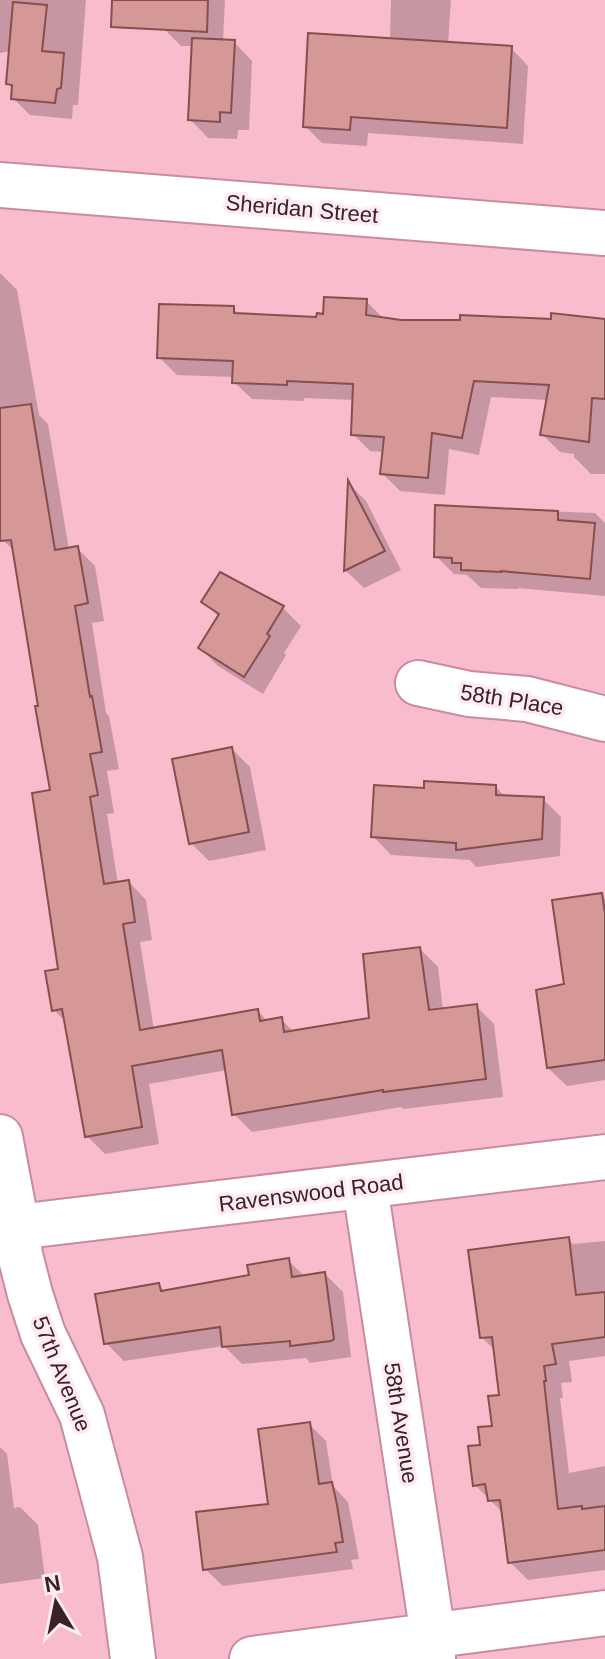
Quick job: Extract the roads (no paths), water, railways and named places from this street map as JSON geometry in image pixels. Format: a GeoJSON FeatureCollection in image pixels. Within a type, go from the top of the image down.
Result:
{"type":"FeatureCollection","features":[{"type":"Feature","properties":{"kind":"street","name":"Sheridan Street"},"geometry":{"type":"LineString","coordinates":[[0,185],[605,233]]}},
{"type":"Feature","properties":{"kind":"street","name":"58th Place"},"geometry":{"type":"LineString","coordinates":[[418,683],[469,694],[527,699],[605,719]]}},
{"type":"Feature","properties":{"kind":"street","name":"57th Avenue"},"geometry":{"type":"LineString","coordinates":[[0,1137],[20,1255],[43,1334],[77,1402],[89,1436],[120,1557],[133,1659]]}},
{"type":"Feature","properties":{"kind":"street","name":"Ravenswood Road"},"geometry":{"type":"LineString","coordinates":[[17,1227],[605,1157]]}},
{"type":"Feature","properties":{"kind":"street","name":"58th Avenue"},"geometry":{"type":"LineString","coordinates":[[365,1187],[433,1648]]}},
{"type":"Feature","properties":{"kind":"street"},"geometry":{"type":"LineString","coordinates":[[252,1659],[433,1648],[605,1613]]}}]}
